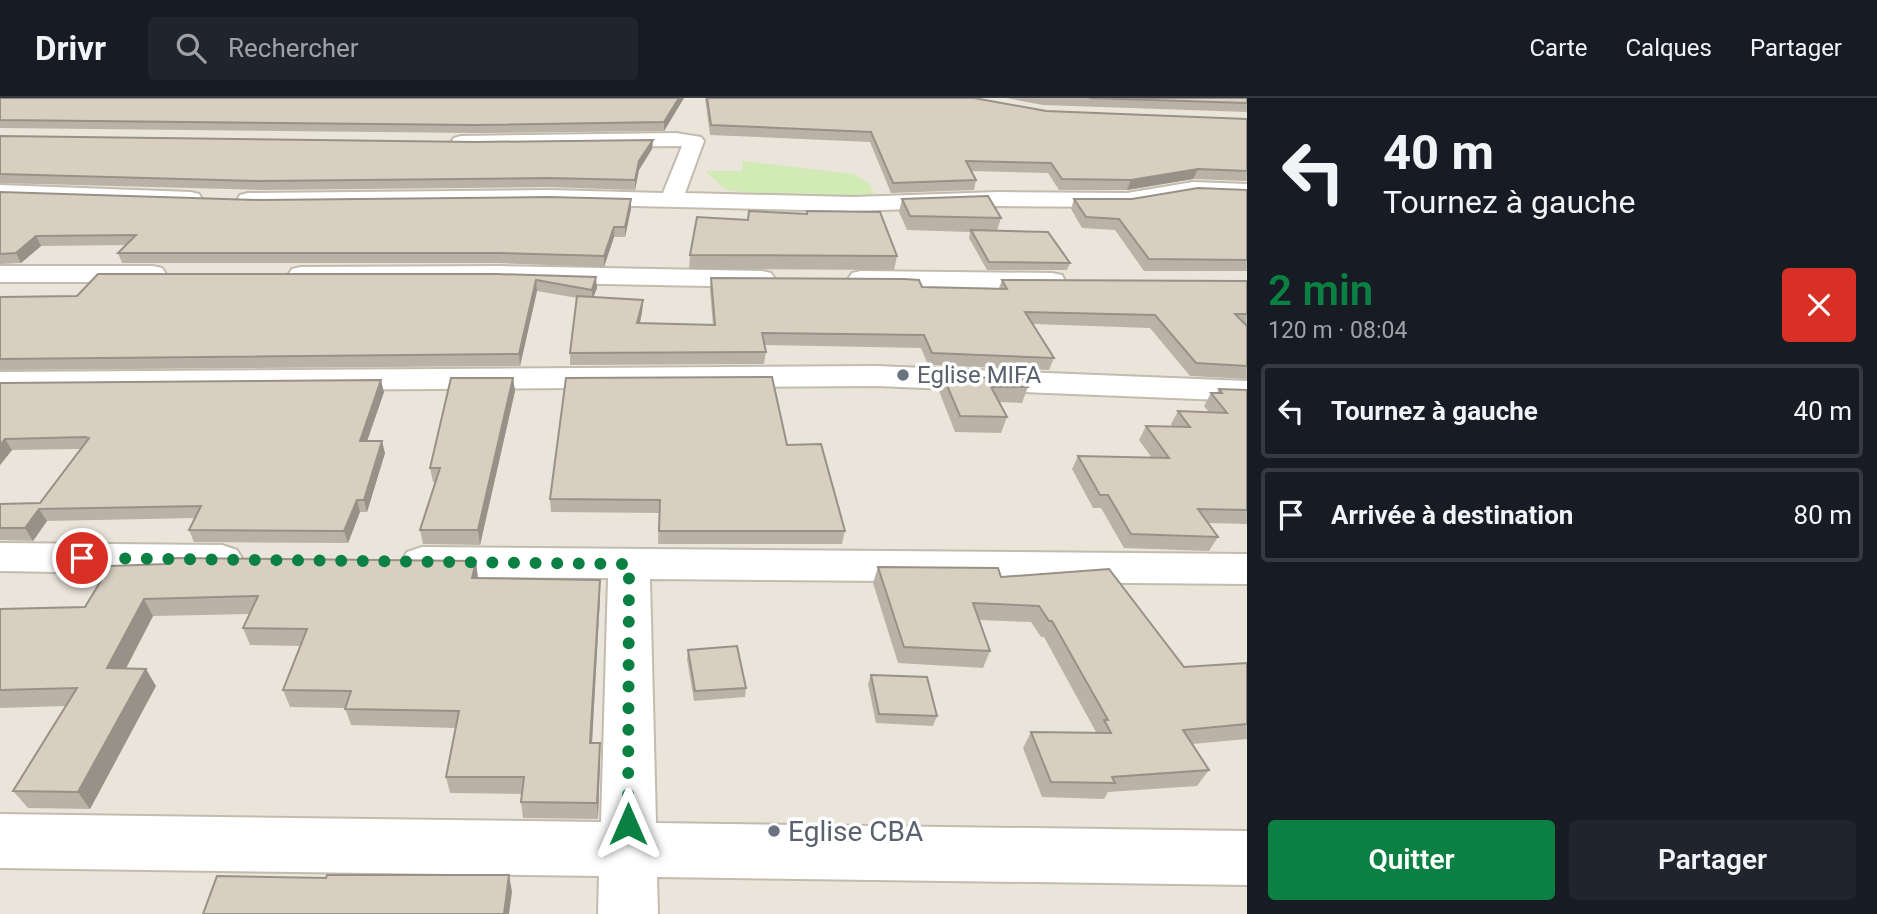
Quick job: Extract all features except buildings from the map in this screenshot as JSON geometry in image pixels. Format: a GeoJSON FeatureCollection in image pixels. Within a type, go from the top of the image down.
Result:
{"type":"FeatureCollection","features":[{"type":"Feature","properties":{"kind":"street"},"geometry":{"type":"LineString","coordinates":[[436,142],[694,141],[671,201]]}},
{"type":"Feature","properties":{"kind":"street"},"geometry":{"type":"LineString","coordinates":[[0,192],[217,199],[548,197],[853,204],[998,199],[1127,200],[1193,189],[1247,191]]}},
{"type":"Feature","properties":{"kind":"street"},"geometry":{"type":"LineString","coordinates":[[0,274],[177,275]]}},
{"type":"Feature","properties":{"kind":"street"},"geometry":{"type":"LineString","coordinates":[[273,275],[498,274],[786,279]]}},
{"type":"Feature","properties":{"kind":"street"},"geometry":{"type":"LineString","coordinates":[[842,279],[1079,281]]}},
{"type":"Feature","properties":{"kind":"street"},"geometry":{"type":"LineString","coordinates":[[0,382],[876,376],[1247,391]]}},
{"type":"Feature","properties":{"kind":"street"},"geometry":{"type":"LineString","coordinates":[[0,557],[265,560]]}},
{"type":"Feature","properties":{"kind":"street"},"geometry":{"type":"LineString","coordinates":[[391,561],[1247,569]]}},
{"type":"Feature","properties":{"kind":"street"},"geometry":{"type":"LineString","coordinates":[[628,914],[629,564]]}},
{"type":"Feature","properties":{"kind":"street"},"geometry":{"type":"LineString","coordinates":[[0,841],[1247,858]]}},
{"type":"Feature","properties":{"kind":"shaded area"},"geometry":{"type":"Polygon","coordinates":[[[0,98],[1247,98],[1247,914],[0,914],[0,98]]]}},
{"type":"Feature","properties":{"kind":"green space"},"geometry":{"type":"Polygon","coordinates":[[[742,161],[854,174],[871,185],[874,197],[805,199],[726,190],[705,171],[743,171],[742,161]]]}},
{"type":"Feature","properties":{"kind":"place","name":"Eglise MIFA"},"geometry":{"type":"Point","coordinates":[903,375]}},
{"type":"Feature","properties":{"kind":"place","name":"Eglise CBA"},"geometry":{"type":"Point","coordinates":[774,831]}},
{"type":"Feature","properties":{"kind":"route"},"geometry":{"type":"LineString","coordinates":[[82,558],[629,564],[628,824]]}}]}
